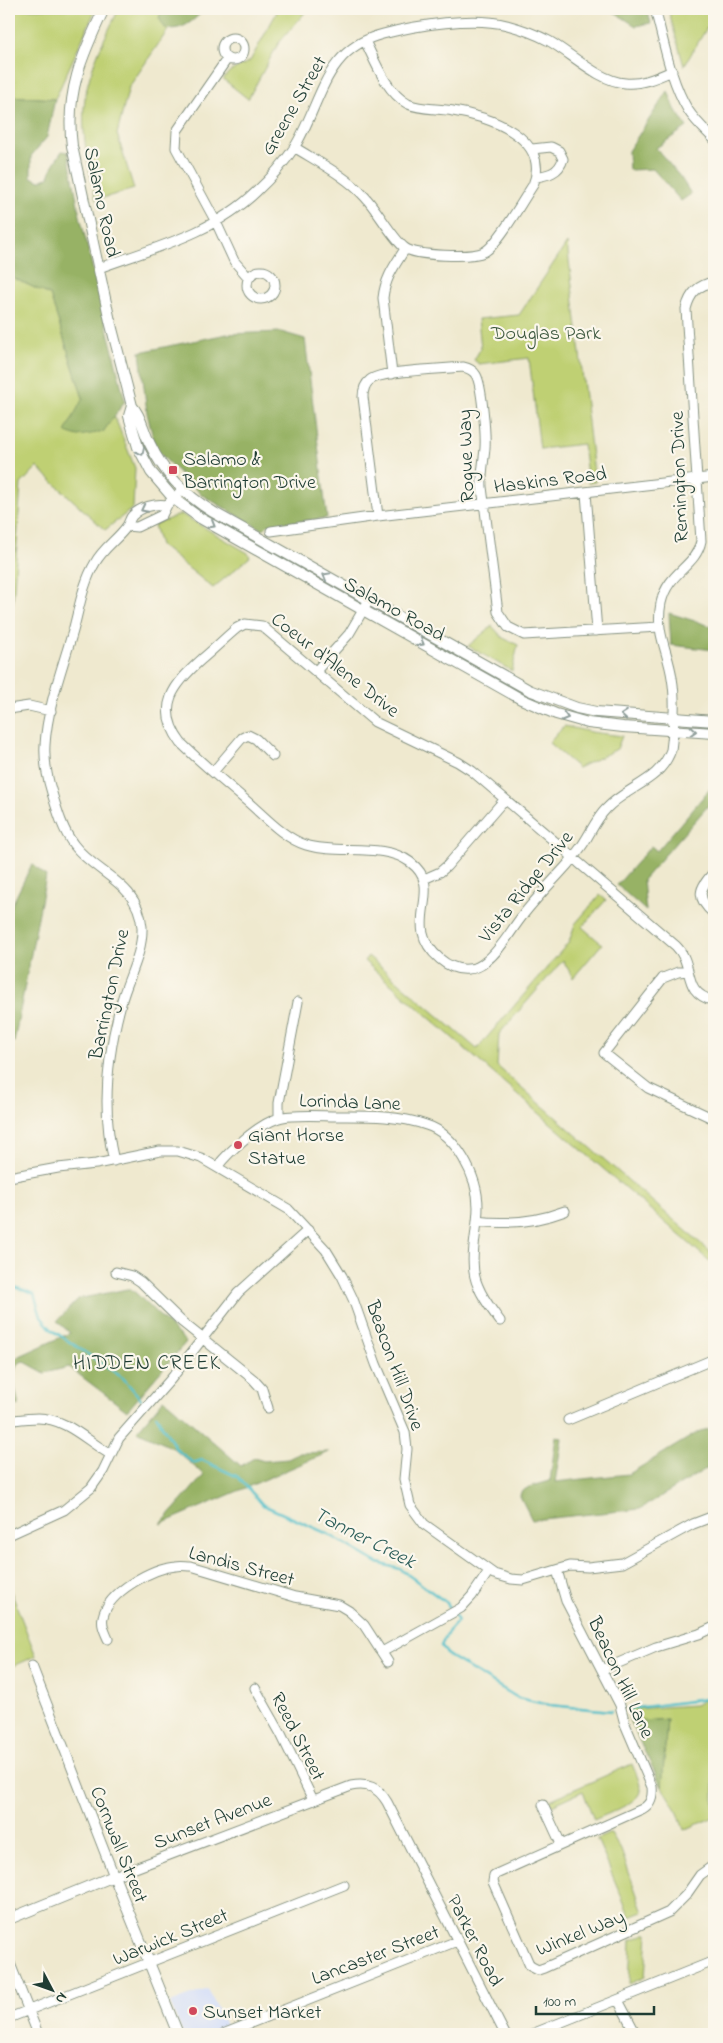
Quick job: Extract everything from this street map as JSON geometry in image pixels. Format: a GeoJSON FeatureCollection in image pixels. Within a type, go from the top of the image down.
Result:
{"type":"FeatureCollection","features":[{"type":"Feature","properties":{"kind":"main road","name":"Salamo Road"},"geometry":{"type":"LineString","coordinates":[[104,9],[78,68],[72,94],[70,118],[74,158],[132,406],[138,413],[146,437],[159,461],[182,490],[213,512],[529,690],[554,700],[596,712],[714,721]]}},
{"type":"Feature","properties":{"kind":"main road","name":"Salamo Road"},"geometry":{"type":"LineString","coordinates":[[132,406],[128,416],[138,447],[151,472],[171,502],[541,708],[594,724],[714,733]]}},
{"type":"Feature","properties":{"kind":"main road","name":"Sunset Avenue"},"geometry":{"type":"LineString","coordinates":[[9,1920],[114,1876]]}},
{"type":"Feature","properties":{"kind":"main road","name":"Cornwall Street"},"geometry":{"type":"LineString","coordinates":[[114,1876],[178,2034]]}},
{"type":"Feature","properties":{"kind":"street"},"geometry":{"type":"LineString","coordinates":[[656,9],[672,71],[688,110],[714,139]]}},
{"type":"Feature","properties":{"kind":"street","name":"Greene Street"},"geometry":{"type":"LineString","coordinates":[[99,268],[177,240],[216,222],[237,209],[258,190],[294,147],[327,75],[341,58],[365,41],[384,34],[443,24],[483,21],[506,24],[530,32],[614,81],[633,83],[652,79],[672,71]]}},
{"type":"Feature","properties":{"kind":"street"},"geometry":{"type":"LineString","coordinates":[[294,147],[351,184],[364,195],[406,248],[424,254],[465,255],[484,252],[496,239],[536,177],[536,162],[532,149],[520,137],[489,120],[462,112],[408,104],[399,98],[389,86],[365,41]]}},
{"type":"Feature","properties":{"kind":"street"},"geometry":{"type":"LineString","coordinates":[[227,58],[177,131],[176,148],[179,158],[216,222],[234,261],[248,277]]}},
{"type":"Feature","properties":{"kind":"street"},"geometry":{"type":"LineString","coordinates":[[532,149],[551,147],[559,150],[562,159],[560,166],[555,172],[536,177]]}},
{"type":"Feature","properties":{"kind":"street"},"geometry":{"type":"LineString","coordinates":[[392,374],[383,298],[384,287],[406,248]]}},
{"type":"Feature","properties":{"kind":"street","name":"Remington Drive"},"geometry":{"type":"LineString","coordinates":[[673,730],[673,679],[659,627],[661,605],[668,584],[700,550],[701,541],[686,309],[693,292],[701,285],[714,282]]}},
{"type":"Feature","properties":{"kind":"street","name":"Rogue Way"},"geometry":{"type":"LineString","coordinates":[[378,516],[363,391],[371,379],[392,374],[463,367],[477,376],[485,448],[481,474],[484,504],[496,602],[503,621],[513,631],[524,635],[659,627]]}},
{"type":"Feature","properties":{"kind":"street","name":"Haskins Road"},"geometry":{"type":"LineString","coordinates":[[272,531],[378,516],[714,477]]}},
{"type":"Feature","properties":{"kind":"street"},"geometry":{"type":"LineString","coordinates":[[127,526],[137,527],[162,514],[182,490]]}},
{"type":"Feature","properties":{"kind":"street"},"geometry":{"type":"LineString","coordinates":[[586,493],[597,631]]}},
{"type":"Feature","properties":{"kind":"street","name":"Barrington Drive"},"geometry":{"type":"LineString","coordinates":[[114,1161],[107,1117],[113,1046],[122,1000],[139,951],[142,926],[137,907],[127,891],[76,848],[67,833],[52,793],[46,769],[45,744],[51,711],[89,576],[95,563],[109,544],[127,526],[132,516],[157,503],[171,502]]}},
{"type":"Feature","properties":{"kind":"street"},"geometry":{"type":"LineString","coordinates":[[316,672],[349,634],[369,600]]}},
{"type":"Feature","properties":{"kind":"street","name":"Coeur d'Alene Drive"},"geometry":{"type":"LineString","coordinates":[[424,879],[417,868],[398,855],[316,847],[296,841],[282,831],[181,743],[171,726],[169,711],[170,698],[176,684],[183,675],[237,628],[245,624],[255,624],[268,630],[375,722],[458,762],[482,779],[682,952],[689,980],[696,992],[706,999],[714,1001]]}},
{"type":"Feature","properties":{"kind":"street"},"geometry":{"type":"LineString","coordinates":[[9,709],[29,706],[51,711]]}},
{"type":"Feature","properties":{"kind":"street","name":"Vista Ridge Drive"},"geometry":{"type":"LineString","coordinates":[[424,879],[426,892],[421,925],[427,945],[434,954],[451,967],[471,969],[485,963],[494,954],[522,916],[584,844],[597,819],[605,809],[613,801],[653,777],[663,766],[671,750],[673,730]]}},
{"type":"Feature","properties":{"kind":"street"},"geometry":{"type":"LineString","coordinates":[[213,772],[242,738],[248,735],[256,739],[273,756]]}},
{"type":"Feature","properties":{"kind":"street"},"geometry":{"type":"LineString","coordinates":[[424,879],[440,872],[447,866],[505,799]]}},
{"type":"Feature","properties":{"kind":"street"},"geometry":{"type":"LineString","coordinates":[[714,872],[702,886],[701,892],[704,902],[714,914]]}},
{"type":"Feature","properties":{"kind":"street"},"geometry":{"type":"LineString","coordinates":[[688,971],[678,972],[663,978],[604,1053],[648,1088],[714,1119]]}},
{"type":"Feature","properties":{"kind":"street"},"geometry":{"type":"LineString","coordinates":[[279,1118],[279,1103],[298,1002]]}},
{"type":"Feature","properties":{"kind":"street","name":"Lorinda Lane"},"geometry":{"type":"LineString","coordinates":[[217,1167],[230,1151],[252,1133],[279,1118],[392,1117],[428,1125],[453,1144],[468,1164],[478,1205],[474,1260],[477,1285],[500,1321]]}},
{"type":"Feature","properties":{"kind":"street","name":"Beacon Hill Drive"},"geometry":{"type":"LineString","coordinates":[[9,1177],[114,1161],[160,1151],[178,1151],[194,1154],[282,1205],[308,1230],[333,1260],[348,1288],[404,1432],[407,1449],[404,1479],[410,1505],[424,1524],[489,1571],[511,1579],[523,1580],[570,1566],[588,1568],[622,1563],[693,1524],[714,1516]]}},
{"type":"Feature","properties":{"kind":"street"},"geometry":{"type":"LineString","coordinates":[[477,1221],[517,1224],[565,1211]]}},
{"type":"Feature","properties":{"kind":"street"},"geometry":{"type":"LineString","coordinates":[[9,1535],[52,1517],[70,1507],[91,1488],[103,1471],[119,1438],[174,1375],[246,1286],[308,1230]]}},
{"type":"Feature","properties":{"kind":"street"},"geometry":{"type":"LineString","coordinates":[[116,1272],[132,1276],[141,1282],[182,1322],[253,1379],[262,1389],[268,1408]]}},
{"type":"Feature","properties":{"kind":"street"},"geometry":{"type":"LineString","coordinates":[[568,1420],[714,1360]]}},
{"type":"Feature","properties":{"kind":"street"},"geometry":{"type":"LineString","coordinates":[[14,1420],[38,1418],[54,1420],[69,1427],[110,1454]]}},
{"type":"Feature","properties":{"kind":"street","name":"Landis Street"},"geometry":{"type":"LineString","coordinates":[[108,1639],[104,1630],[103,1617],[108,1606],[118,1593],[133,1583],[162,1569],[176,1566],[191,1566],[295,1597],[339,1605],[357,1617],[388,1662]]}},
{"type":"Feature","properties":{"kind":"street","name":"Beacon Hill Lane"},"geometry":{"type":"LineString","coordinates":[[557,1570],[566,1601],[620,1705],[652,1788],[652,1800]]}},
{"type":"Feature","properties":{"kind":"street"},"geometry":{"type":"LineString","coordinates":[[382,1652],[461,1608],[472,1596],[489,1571]]}},
{"type":"Feature","properties":{"kind":"street"},"geometry":{"type":"LineString","coordinates":[[602,1670],[656,1647],[699,1634],[714,1627]]}},
{"type":"Feature","properties":{"kind":"street","name":"Cornwall Street"},"geometry":{"type":"LineString","coordinates":[[32,1666],[114,1876]]}},
{"type":"Feature","properties":{"kind":"street","name":"Reed Street"},"geometry":{"type":"LineString","coordinates":[[255,1688],[281,1734],[313,1800]]}},
{"type":"Feature","properties":{"kind":"street","name":"Sunset Avenue"},"geometry":{"type":"LineString","coordinates":[[114,1876],[351,1786],[363,1784],[374,1787]]}},
{"type":"Feature","properties":{"kind":"street","name":"Parker Road"},"geometry":{"type":"LineString","coordinates":[[374,1787],[384,1796],[505,2034]]}},
{"type":"Feature","properties":{"kind":"street","name":"Winkel Way"},"geometry":{"type":"LineString","coordinates":[[652,1800],[642,1809],[502,1871],[492,1878],[528,1962],[534,1969],[544,1968],[669,1912],[686,1895],[700,1875],[714,1864]]}},
{"type":"Feature","properties":{"kind":"street"},"geometry":{"type":"LineString","coordinates":[[543,1805],[561,1844]]}},
{"type":"Feature","properties":{"kind":"street","name":"Warwick Street"},"geometry":{"type":"LineString","coordinates":[[9,2018],[344,1885]]}},
{"type":"Feature","properties":{"kind":"street","name":"Lancaster Street"},"geometry":{"type":"LineString","coordinates":[[223,2034],[455,1936]]}},
{"type":"Feature","properties":{"kind":"street"},"geometry":{"type":"LineString","coordinates":[[9,1961],[38,2034]]}},
{"type":"Feature","properties":{"kind":"street"},"geometry":{"type":"LineString","coordinates":[[532,2034],[714,1962]]}},
{"type":"Feature","properties":{"kind":"street"},"geometry":{"type":"LineString","coordinates":[[618,2000],[636,2034]]}},
{"type":"Feature","properties":{"kind":"shaded area"},"geometry":{"type":"Polygon","coordinates":[[[208,1989],[226,2025],[206,2034],[183,2034],[170,2003],[208,1989]]]}},
{"type":"Feature","properties":{"kind":"green space"},"geometry":{"type":"Polygon","coordinates":[[[9,9],[96,9],[55,99],[10,96],[9,99],[9,9]]]}},
{"type":"Feature","properties":{"kind":"green space"},"geometry":{"type":"Polygon","coordinates":[[[119,9],[188,9],[168,30],[129,87],[117,134],[134,189],[96,200],[84,137],[85,98],[94,63],[119,9]]]}},
{"type":"Feature","properties":{"kind":"green space"},"geometry":{"type":"Polygon","coordinates":[[[162,9],[206,9],[182,27],[171,29],[165,28],[159,18],[162,9]]]}},
{"type":"Feature","properties":{"kind":"green space"},"geometry":{"type":"Polygon","coordinates":[[[271,9],[308,9],[278,44],[248,99],[223,79],[229,72],[250,61],[277,12],[271,9]]]}},
{"type":"Feature","properties":{"kind":"green space"},"geometry":{"type":"Polygon","coordinates":[[[609,9],[647,9],[651,23],[636,26],[609,9]]]}},
{"type":"Feature","properties":{"kind":"green space"},"geometry":{"type":"Polygon","coordinates":[[[668,9],[714,9],[714,16],[684,66],[668,9]]]}},
{"type":"Feature","properties":{"kind":"green space"},"geometry":{"type":"Polygon","coordinates":[[[668,91],[675,109],[687,127],[656,148],[681,178],[691,194],[681,201],[653,169],[629,170],[628,151],[668,91]]]}},
{"type":"Feature","properties":{"kind":"green space"},"geometry":{"type":"Polygon","coordinates":[[[10,96],[55,99],[47,137],[31,156],[31,177],[40,181],[49,177],[53,165],[62,151],[68,152],[80,216],[125,401],[103,432],[78,436],[65,432],[83,398],[50,295],[9,276],[10,96]]]}},
{"type":"Feature","properties":{"kind":"green space","name":"Douglas Park"},"geometry":{"type":"Polygon","coordinates":[[[567,243],[595,482],[588,483],[583,444],[540,449],[529,358],[479,364],[474,360],[481,348],[478,319],[519,315],[567,243]]]}},
{"type":"Feature","properties":{"kind":"green space"},"geometry":{"type":"Polygon","coordinates":[[[9,276],[50,295],[83,398],[103,432],[114,415],[135,468],[133,508],[105,530],[37,467],[21,484],[13,603],[9,607],[9,276]]]}},
{"type":"Feature","properties":{"kind":"green space"},"geometry":{"type":"Polygon","coordinates":[[[281,332],[305,339],[327,518],[268,525],[263,530],[202,495],[156,450],[147,413],[140,352],[227,334],[281,332]]]}},
{"type":"Feature","properties":{"kind":"green space"},"geometry":{"type":"Polygon","coordinates":[[[181,514],[248,553],[250,557],[213,588],[160,545],[154,525],[181,514]]]}},
{"type":"Feature","properties":{"kind":"green space"},"geometry":{"type":"Polygon","coordinates":[[[669,613],[714,627],[714,650],[671,645],[669,613]]]}},
{"type":"Feature","properties":{"kind":"green space"},"geometry":{"type":"Polygon","coordinates":[[[492,626],[503,638],[518,645],[512,671],[468,646],[492,626]]]}},
{"type":"Feature","properties":{"kind":"green space"},"geometry":{"type":"Polygon","coordinates":[[[564,726],[622,736],[617,749],[578,768],[549,743],[564,726]]]}},
{"type":"Feature","properties":{"kind":"green space"},"geometry":{"type":"Polygon","coordinates":[[[714,784],[714,799],[643,880],[646,911],[617,885],[651,846],[657,851],[714,784]]]}},
{"type":"Feature","properties":{"kind":"green space"},"geometry":{"type":"Polygon","coordinates":[[[32,864],[46,876],[14,1042],[9,1040],[9,911],[32,864]]]}},
{"type":"Feature","properties":{"kind":"green space"},"geometry":{"type":"Polygon","coordinates":[[[600,895],[606,900],[582,927],[602,944],[573,978],[563,960],[499,1034],[497,1066],[714,1255],[714,1265],[364,961],[368,956],[477,1049],[569,942],[575,924],[600,895]]]}},
{"type":"Feature","properties":{"kind":"green space"},"geometry":{"type":"Polygon","coordinates":[[[131,1289],[139,1296],[186,1342],[127,1411],[69,1367],[45,1373],[23,1361],[15,1369],[14,1381],[19,1406],[15,1404],[9,1374],[9,1361],[70,1333],[57,1321],[78,1299],[131,1289]]]}},
{"type":"Feature","properties":{"kind":"green space"},"geometry":{"type":"Polygon","coordinates":[[[164,1399],[241,1466],[254,1458],[264,1461],[288,1459],[300,1453],[329,1452],[161,1524],[204,1475],[173,1448],[137,1431],[164,1399]]]}},
{"type":"Feature","properties":{"kind":"green space"},"geometry":{"type":"Polygon","coordinates":[[[714,1428],[714,1464],[640,1509],[532,1520],[520,1496],[521,1492],[529,1487],[550,1481],[556,1436],[562,1438],[555,1482],[629,1474],[700,1431],[714,1428]]]}},
{"type":"Feature","properties":{"kind":"green space"},"geometry":{"type":"Polygon","coordinates":[[[9,1590],[36,1656],[9,1668],[9,1590]]]}},
{"type":"Feature","properties":{"kind":"green space"},"geometry":{"type":"Polygon","coordinates":[[[714,1694],[714,1817],[684,1830],[678,1813],[662,1787],[667,1719],[630,1722],[628,1711],[695,1705],[714,1694]]]}},
{"type":"Feature","properties":{"kind":"green space"},"geometry":{"type":"Polygon","coordinates":[[[667,1719],[662,1787],[630,1722],[667,1719]]]}},
{"type":"Feature","properties":{"kind":"green space"},"geometry":{"type":"Polygon","coordinates":[[[632,1764],[639,1781],[640,1791],[634,1800],[628,1804],[594,1820],[583,1791],[552,1805],[550,1800],[632,1764]]]}},
{"type":"Feature","properties":{"kind":"green space"},"geometry":{"type":"Polygon","coordinates":[[[611,1833],[621,1850],[643,1912],[630,1917],[597,1839],[611,1833]]]}},
{"type":"Feature","properties":{"kind":"green space"},"geometry":{"type":"Polygon","coordinates":[[[648,1933],[645,1977],[629,1984],[631,1940],[648,1933]]]}},
{"type":"Feature","properties":{"kind":"waterway","name":"Tanner Creek"},"geometry":{"type":"LineString","coordinates":[[9,1285],[34,1294],[41,1317],[52,1330],[123,1378],[141,1399]]}},
{"type":"Feature","properties":{"kind":"waterway","name":"Tanner Creek"},"geometry":{"type":"LineString","coordinates":[[156,1415],[176,1449],[193,1463],[202,1460],[238,1477],[263,1505],[328,1534],[378,1563],[400,1569],[447,1603],[458,1621],[448,1632],[441,1646],[449,1656],[518,1698],[549,1705],[612,1711]]}},
{"type":"Feature","properties":{"kind":"waterway","name":"Tanner Creek"},"geometry":{"type":"LineString","coordinates":[[628,1709],[714,1698]]}},
{"type":"Feature","properties":{"kind":"place","name":"Salamo & Barrington Drive"},"geometry":{"type":"Point","coordinates":[173,470]}},
{"type":"Feature","properties":{"kind":"place","name":"Giant Horse Statue"},"geometry":{"type":"Point","coordinates":[238,1145]}},
{"type":"Feature","properties":{"kind":"place","name":"Sunset Market"},"geometry":{"type":"Point","coordinates":[193,2011]}},
{"type":"Feature","properties":{"kind":"district","name":"HIDDEN CREEK"},"geometry":{"type":"Point","coordinates":[147,1362]}}]}
